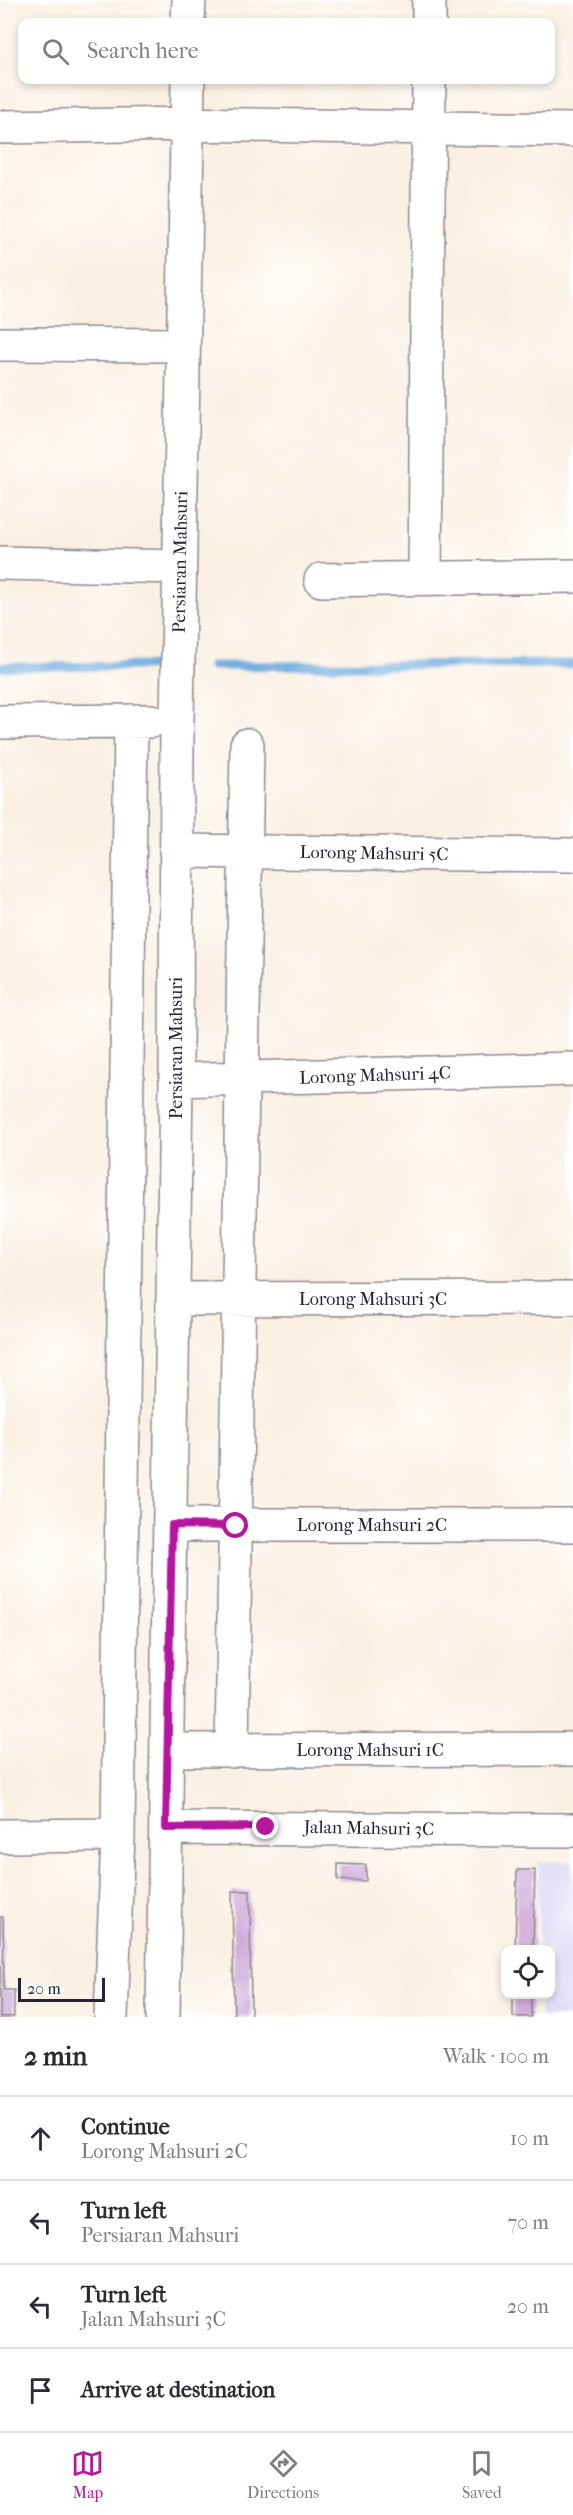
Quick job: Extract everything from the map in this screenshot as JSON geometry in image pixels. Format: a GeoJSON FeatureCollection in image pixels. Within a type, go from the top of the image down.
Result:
{"type":"FeatureCollection","features":[{"type":"Feature","properties":{"kind":"street"},"geometry":{"type":"LineString","coordinates":[[188,18],[189,0]]}},
{"type":"Feature","properties":{"kind":"street"},"geometry":{"type":"LineString","coordinates":[[429,0],[429,18]]}},
{"type":"Feature","properties":{"kind":"street","name":"Persiaran Mahsuri"},"geometry":{"type":"LineString","coordinates":[[163,2017],[172,1525],[177,721],[188,84]]}},
{"type":"Feature","properties":{"kind":"street"},"geometry":{"type":"LineString","coordinates":[[425,578],[429,84]]}},
{"type":"Feature","properties":{"kind":"street"},"geometry":{"type":"LineString","coordinates":[[0,127],[188,124],[573,130]]}},
{"type":"Feature","properties":{"kind":"street"},"geometry":{"type":"LineString","coordinates":[[0,344],[183,345]]}},
{"type":"Feature","properties":{"kind":"street"},"geometry":{"type":"LineString","coordinates":[[0,563],[179,567]]}},
{"type":"Feature","properties":{"kind":"street"},"geometry":{"type":"LineString","coordinates":[[321,580],[573,576]]}},
{"type":"Feature","properties":{"kind":"street"},"geometry":{"type":"LineString","coordinates":[[111,2017],[118,1835],[131,721]]}},
{"type":"Feature","properties":{"kind":"street"},"geometry":{"type":"LineString","coordinates":[[0,722],[177,721]]}},
{"type":"Feature","properties":{"kind":"street"},"geometry":{"type":"LineString","coordinates":[[232,1751],[247,745]]}},
{"type":"Feature","properties":{"kind":"street","name":"Lorong Mahsuri 5C"},"geometry":{"type":"LineString","coordinates":[[176,851],[573,855]]}},
{"type":"Feature","properties":{"kind":"street","name":"Lorong Mahsuri 4C"},"geometry":{"type":"LineString","coordinates":[[176,1080],[573,1069]]}},
{"type":"Feature","properties":{"kind":"street","name":"Lorong Mahsuri 3C"},"geometry":{"type":"LineString","coordinates":[[173,1299],[573,1298]]}},
{"type":"Feature","properties":{"kind":"street","name":"Lorong Mahsuri 2C"},"geometry":{"type":"LineString","coordinates":[[172,1525],[573,1525]]}},
{"type":"Feature","properties":{"kind":"street","name":"Lorong Mahsuri 1C"},"geometry":{"type":"LineString","coordinates":[[167,1750],[573,1749]]}},
{"type":"Feature","properties":{"kind":"street","name":"Jalan Mahsuri 3C"},"geometry":{"type":"LineString","coordinates":[[166,1828],[573,1830]]}},
{"type":"Feature","properties":{"kind":"street"},"geometry":{"type":"LineString","coordinates":[[0,1836],[118,1835]]}},
{"type":"Feature","properties":{"kind":"street"},"geometry":{"type":"LineString","coordinates":[[112,1981],[164,1980]]}},
{"type":"Feature","properties":{"kind":"shaded area"},"geometry":{"type":"Polygon","coordinates":[[[538,1862],[573,1862],[573,2017],[540,2017],[540,1999],[555,1999],[555,1945],[539,1945],[538,1862]]]}},
{"type":"Feature","properties":{"kind":"building"},"geometry":{"type":"Polygon","coordinates":[[[338,1864],[366,1865],[366,1881],[338,1880],[338,1864]]]}},
{"type":"Feature","properties":{"kind":"building"},"geometry":{"type":"Polygon","coordinates":[[[517,1870],[535,1870],[533,1945],[515,1945],[517,1870]]]}},
{"type":"Feature","properties":{"kind":"building"},"geometry":{"type":"Polygon","coordinates":[[[232,1891],[250,1891],[251,2017],[234,2017],[232,1891]]]}},
{"type":"Feature","properties":{"kind":"building"},"geometry":{"type":"Polygon","coordinates":[[[0,1917],[3,1917],[4,1990],[14,1990],[14,2017],[0,2017],[0,1917]]]}},
{"type":"Feature","properties":{"kind":"building"},"geometry":{"type":"Polygon","coordinates":[[[513,1999],[531,1999],[531,2017],[513,2017],[513,1999]]]}},
{"type":"Feature","properties":{"kind":"waterway"},"geometry":{"type":"LineString","coordinates":[[212,666],[573,664]]}},
{"type":"Feature","properties":{"kind":"waterway"},"geometry":{"type":"LineString","coordinates":[[0,667],[157,666]]}},
{"type":"Feature","properties":{"kind":"route"},"geometry":{"type":"LineString","coordinates":[[236,1526],[172,1525],[166,1828],[266,1827]]}}]}
